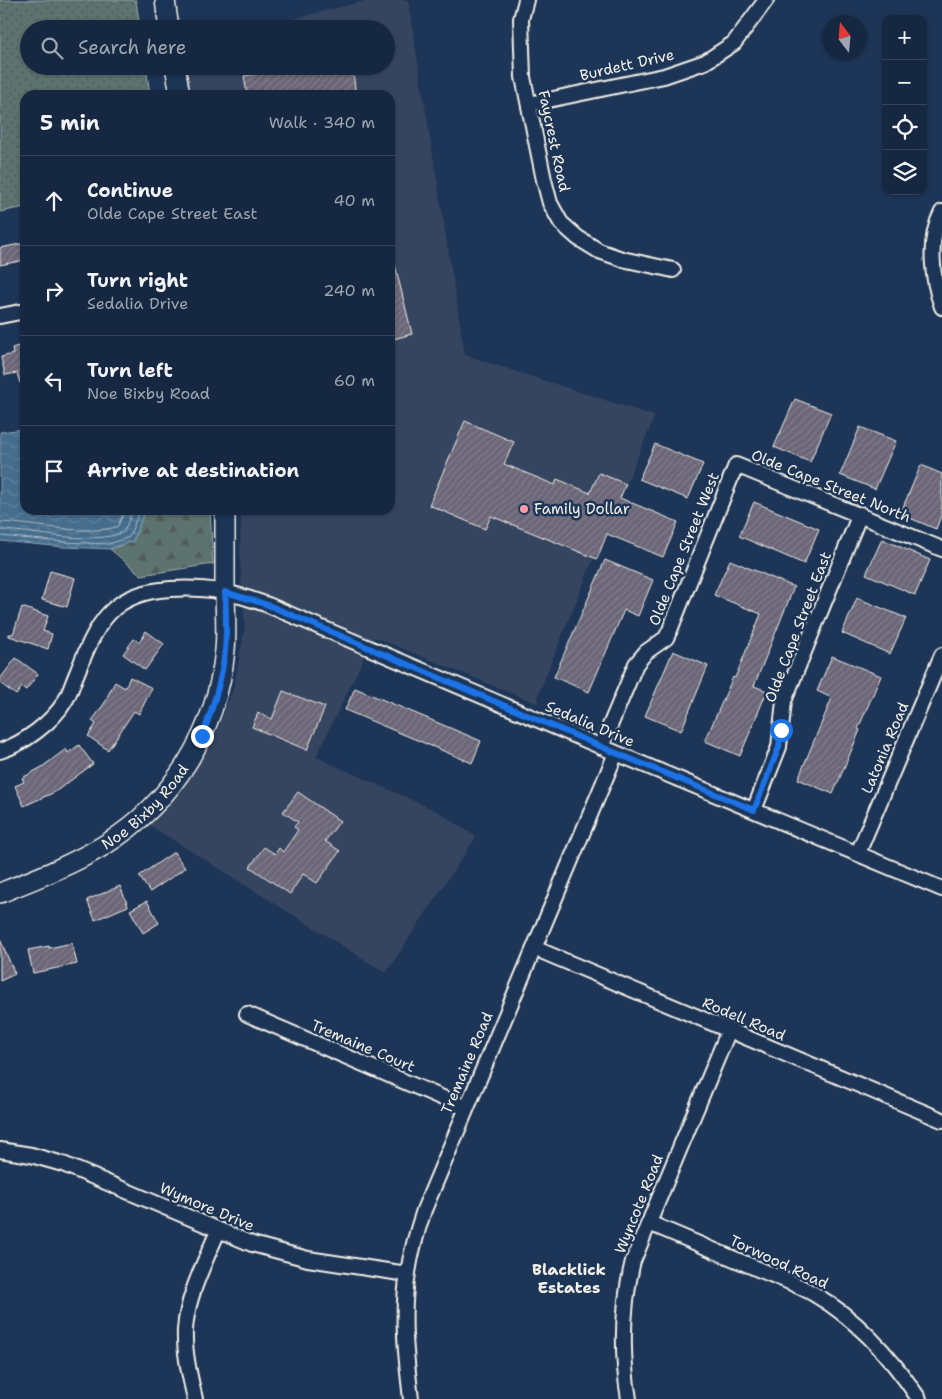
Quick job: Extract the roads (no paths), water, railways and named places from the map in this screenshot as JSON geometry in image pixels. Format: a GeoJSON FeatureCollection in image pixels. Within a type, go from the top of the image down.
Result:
{"type":"FeatureCollection","features":[{"type":"Feature","properties":{"kind":"street"},"geometry":{"type":"LineString","coordinates":[[165,0],[168,20]]}},
{"type":"Feature","properties":{"kind":"street","name":"Faycrest Road"},"geometry":{"type":"LineString","coordinates":[[526,0],[521,19],[523,78],[550,203],[561,224],[578,238],[599,251],[622,259],[673,270]]}},
{"type":"Feature","properties":{"kind":"street","name":"Burdett Drive"},"geometry":{"type":"LineString","coordinates":[[528,104],[664,76],[705,62],[734,43],[766,0]]}},
{"type":"Feature","properties":{"kind":"street"},"geometry":{"type":"LineString","coordinates":[[177,75],[179,90]]}},
{"type":"Feature","properties":{"kind":"street"},"geometry":{"type":"LineString","coordinates":[[942,212],[934,236],[933,255],[934,278],[942,307]]}},
{"type":"Feature","properties":{"kind":"street"},"geometry":{"type":"LineString","coordinates":[[0,316],[20,312]]}},
{"type":"Feature","properties":{"kind":"street","name":"Olde Cape Street North"},"geometry":{"type":"LineString","coordinates":[[736,464],[942,549]]}},
{"type":"Feature","properties":{"kind":"street","name":"Olde Cape Street West"},"geometry":{"type":"LineString","coordinates":[[601,747],[636,664],[646,652],[666,638],[670,630],[736,464]]}},
{"type":"Feature","properties":{"kind":"street","name":"Olde Cape Street East"},"geometry":{"type":"LineString","coordinates":[[754,810],[779,747],[784,701],[860,514]]}},
{"type":"Feature","properties":{"kind":"street","name":"Noe Bixby Road"},"geometry":{"type":"LineString","coordinates":[[0,893],[70,864],[103,846],[126,830],[153,807],[191,758],[202,736],[219,684],[225,648],[225,515]]}},
{"type":"Feature","properties":{"kind":"street","name":"Sedalia Drive"},"geometry":{"type":"LineString","coordinates":[[0,751],[17,745],[52,719],[65,701],[90,641],[100,623],[124,600],[140,593],[155,590],[196,588],[225,592],[268,605],[601,747],[942,889]]}},
{"type":"Feature","properties":{"kind":"street","name":"Latonia Road"},"geometry":{"type":"LineString","coordinates":[[858,853],[942,655]]}},
{"type":"Feature","properties":{"kind":"street","name":"Tremaine Road"},"geometry":{"type":"LineString","coordinates":[[411,1399],[404,1328],[407,1274],[414,1241],[424,1210],[466,1108],[616,753]]}},
{"type":"Feature","properties":{"kind":"street","name":"Rodell Road"},"geometry":{"type":"LineString","coordinates":[[534,948],[942,1120]]}},
{"type":"Feature","properties":{"kind":"street","name":"Tremaine Court"},"geometry":{"type":"LineString","coordinates":[[247,1014],[466,1108]]}},
{"type":"Feature","properties":{"kind":"street","name":"Wyncote Road"},"geometry":{"type":"LineString","coordinates":[[629,1399],[623,1356],[623,1328],[633,1261],[729,1030]]}},
{"type":"Feature","properties":{"kind":"street","name":"Wymore Drive"},"geometry":{"type":"LineString","coordinates":[[0,1150],[31,1155],[63,1164],[252,1244],[308,1259],[407,1274]]}},
{"type":"Feature","properties":{"kind":"street","name":"Torwood Road"},"geometry":{"type":"LineString","coordinates":[[649,1223],[815,1294],[841,1312],[886,1354],[907,1380],[919,1399]]}},
{"type":"Feature","properties":{"kind":"street"},"geometry":{"type":"LineString","coordinates":[[195,1399],[187,1359],[185,1330],[189,1303],[218,1231]]}},
{"type":"Feature","properties":{"kind":"water"},"geometry":{"type":"Polygon","coordinates":[[[20,430],[20,515],[143,515],[133,541],[110,549],[0,541],[0,432],[20,430]]]}},
{"type":"Feature","properties":{"kind":"place","name":"Family Dollar"},"geometry":{"type":"Point","coordinates":[524,509]}},
{"type":"Feature","properties":{"kind":"district","name":"Blacklick Estates"},"geometry":{"type":"Point","coordinates":[569,1278]}}]}
